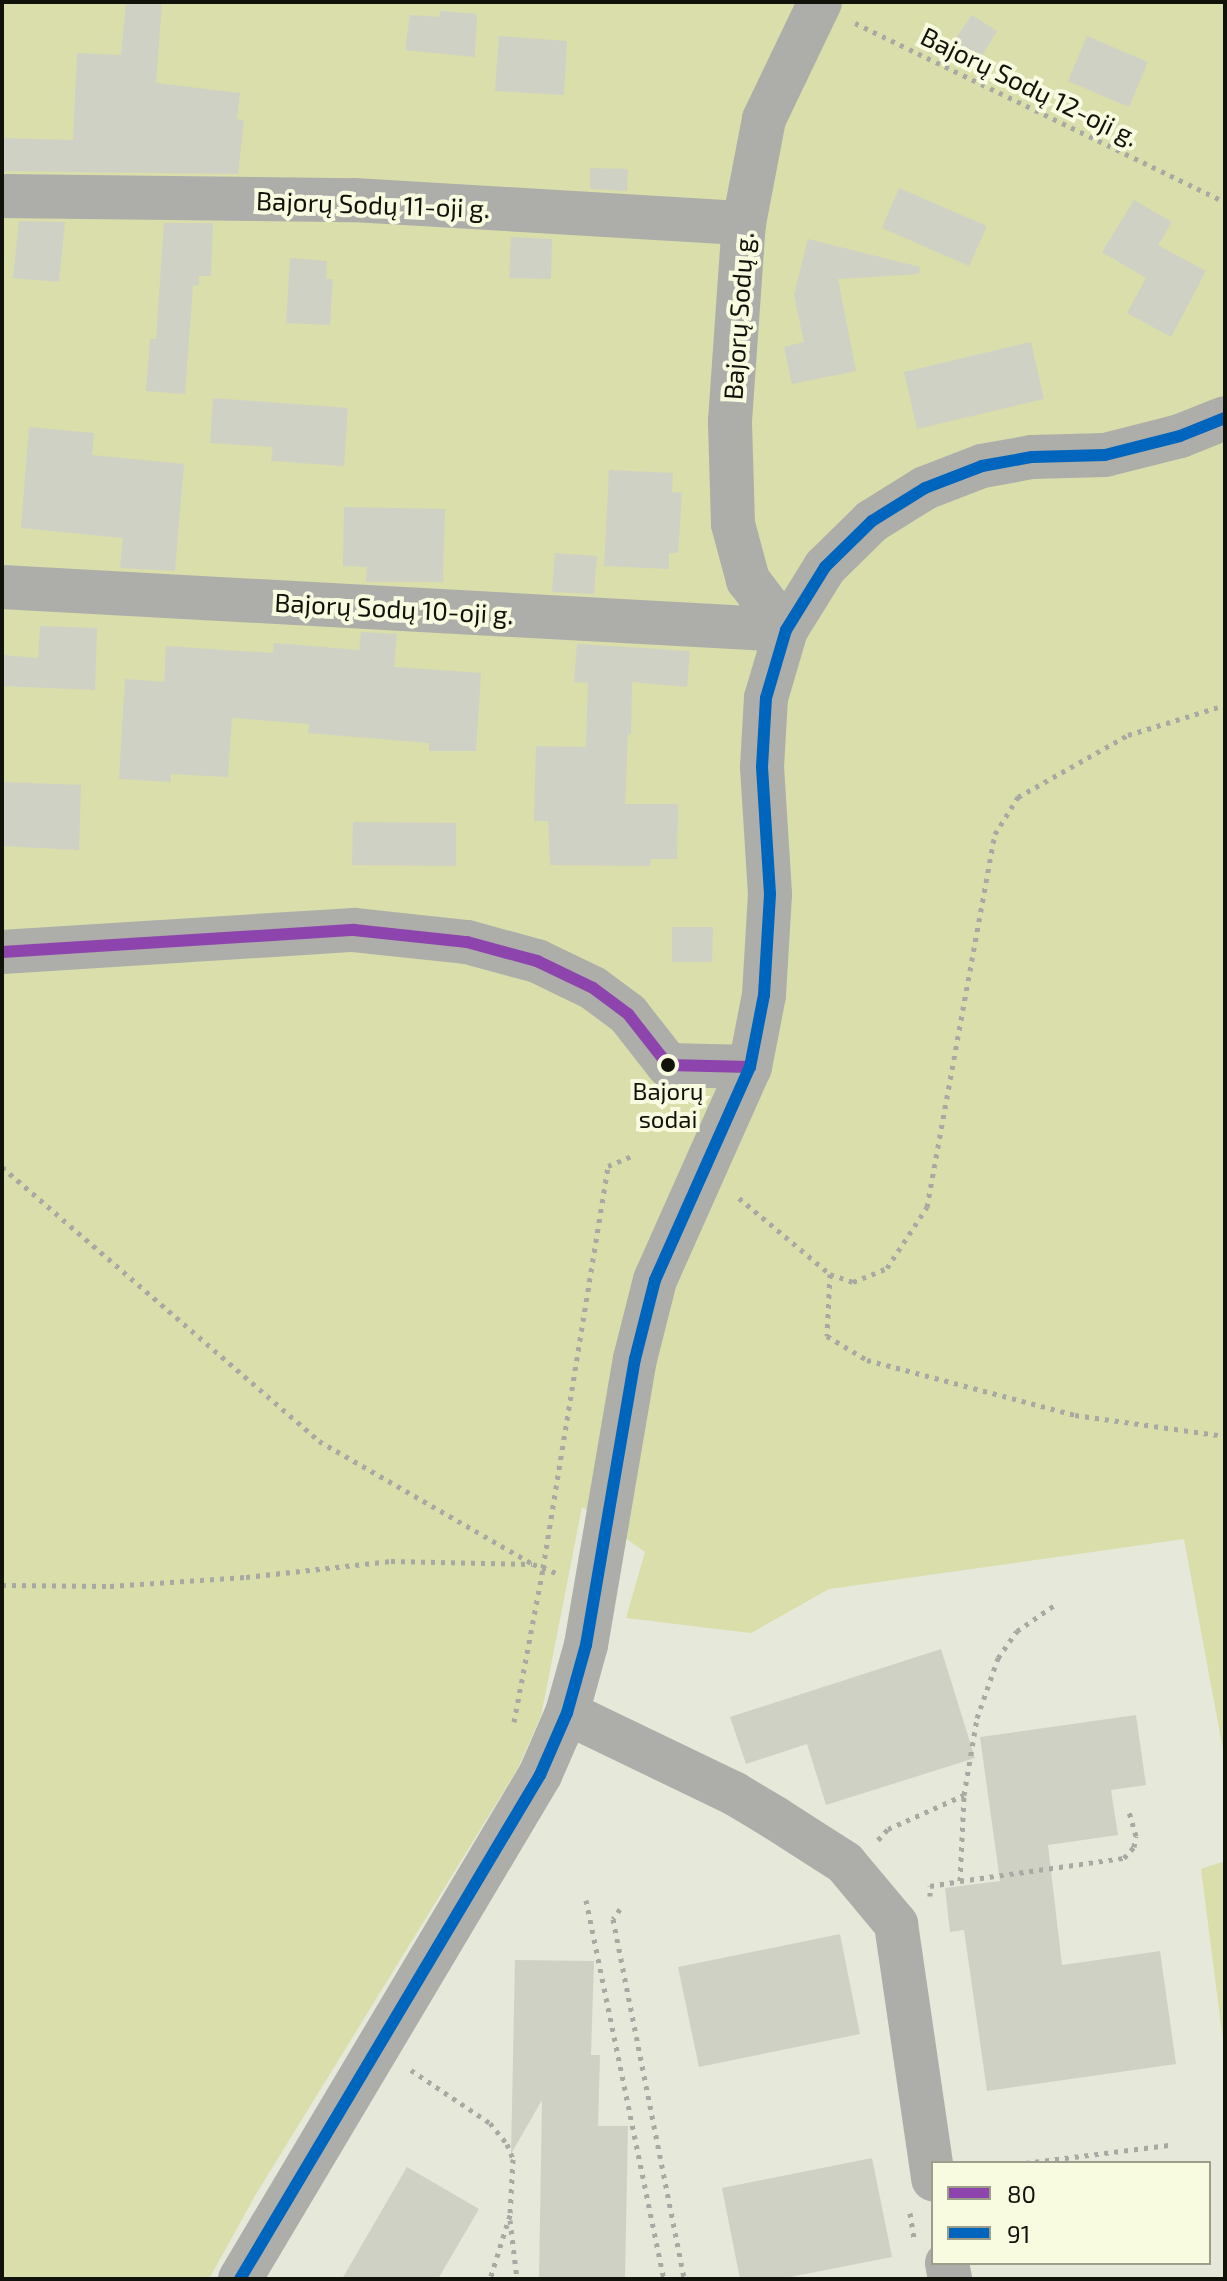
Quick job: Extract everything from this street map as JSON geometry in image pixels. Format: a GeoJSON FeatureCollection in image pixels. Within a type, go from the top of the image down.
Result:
{"type":"FeatureCollection","features":[{"type":"Feature","properties":{"kind":"street","name":"Bajorų Sodų g."},"geometry":{"type":"LineString","coordinates":[[786,630],[748,580],[733,524],[730,421],[744,223],[764,119],[819,4]]}},
{"type":"Feature","properties":{"kind":"street","name":"Bajorų Sodų 11-oji g."},"geometry":{"type":"LineString","coordinates":[[2,196],[354,200],[744,223]]}},
{"type":"Feature","properties":{"kind":"street"},"geometry":{"type":"LineString","coordinates":[[240,2279],[540,1775],[567,1713],[586,1645],[635,1359],[655,1280],[750,1067],[764,995],[770,894],[762,767],[766,698],[786,630],[825,567],[872,521],[925,488],[982,466],[1019,459],[1105,455],[1180,436],[1225,418]]}},
{"type":"Feature","properties":{"kind":"street","name":"Bajorų Sodų 10-oji g."},"geometry":{"type":"LineString","coordinates":[[2,587],[786,630]]}},
{"type":"Feature","properties":{"kind":"street"},"geometry":{"type":"LineString","coordinates":[[2,952],[354,930],[467,942],[537,961],[593,988],[628,1014],[668,1065],[750,1067]]}},
{"type":"Feature","properties":{"kind":"street"},"geometry":{"type":"LineString","coordinates":[[567,1713],[735,1794],[851,1870],[896,1924],[931,2165]]}},
{"type":"Feature","properties":{"kind":"path","name":"Bajorų Sodų 12-oji g."},"geometry":{"type":"LineString","coordinates":[[819,4],[1225,202]]}},
{"type":"Feature","properties":{"kind":"path"},"geometry":{"type":"LineString","coordinates":[[705,1169],[830,1274],[853,1282],[887,1268],[927,1207],[995,834],[1018,797],[1128,735],[1225,705]]}},
{"type":"Feature","properties":{"kind":"path"},"geometry":{"type":"LineString","coordinates":[[511,1733],[543,1568],[608,1166],[631,1156]]}},
{"type":"Feature","properties":{"kind":"path"},"geometry":{"type":"LineString","coordinates":[[2,1167],[319,1441],[533,1564],[596,1587]]}},
{"type":"Feature","properties":{"kind":"path"},"geometry":{"type":"LineString","coordinates":[[830,1274],[827,1336],[867,1360],[1075,1415],[1225,1436]]}},
{"type":"Feature","properties":{"kind":"path"},"geometry":{"type":"LineString","coordinates":[[2,1585],[140,1584],[391,1561],[533,1564]]}},
{"type":"Feature","properties":{"kind":"path"},"geometry":{"type":"LineString","coordinates":[[851,1870],[888,1829],[964,1795],[977,1718],[998,1658],[1017,1631],[1056,1604]]}},
{"type":"Feature","properties":{"kind":"path"},"geometry":{"type":"LineString","coordinates":[[960,1881],[1124,1858],[1134,1847],[1136,1836],[1128,1808]]}},
{"type":"Feature","properties":{"kind":"path"},"geometry":{"type":"LineString","coordinates":[[586,1900],[664,2279]]}},
{"type":"Feature","properties":{"kind":"path"},"geometry":{"type":"LineString","coordinates":[[620,1909],[613,1919],[684,2279]]}},
{"type":"Feature","properties":{"kind":"path"},"geometry":{"type":"LineString","coordinates":[[377,2047],[490,2123],[507,2144],[513,2168],[510,2215],[517,2279]]}},
{"type":"Feature","properties":{"kind":"path"},"geometry":{"type":"LineString","coordinates":[[1041,2161],[1169,2145]]}},
{"type":"Feature","properties":{"kind":"path"},"geometry":{"type":"LineString","coordinates":[[490,2279],[510,2215]]}},
{"type":"Feature","properties":{"kind":"green space"},"geometry":{"type":"Polygon","coordinates":[[[2,2],[1225,2],[1225,1761],[1184,1539],[829,1589],[751,1633],[626,1618],[645,1552],[582,1507],[541,1716],[517,1770],[256,2194],[209,2279],[2,2279],[2,2]]]}},
{"type":"Feature","properties":{"kind":"green space"},"geometry":{"type":"Polygon","coordinates":[[[1225,1861],[1225,2056],[1201,1869],[1225,1861]]]}},
{"type":"Feature","properties":{"kind":"building"},"geometry":{"type":"Polygon","coordinates":[[[126,2],[162,3],[156,83],[240,93],[237,119],[244,120],[238,174],[2,171],[2,138],[73,140],[77,53],[121,55],[126,2]]]}},
{"type":"Feature","properties":{"kind":"building"},"geometry":{"type":"Polygon","coordinates":[[[440,11],[477,14],[475,57],[405,50],[410,15],[440,17],[440,11]]]}},
{"type":"Feature","properties":{"kind":"building"},"geometry":{"type":"Polygon","coordinates":[[[972,15],[997,31],[980,59],[953,42],[972,15]]]}},
{"type":"Feature","properties":{"kind":"building"},"geometry":{"type":"Polygon","coordinates":[[[499,36],[567,41],[564,95],[495,91],[499,36]]]}},
{"type":"Feature","properties":{"kind":"building"},"geometry":{"type":"Polygon","coordinates":[[[1087,36],[1148,62],[1129,107],[1068,81],[1087,36]]]}},
{"type":"Feature","properties":{"kind":"building"},"geometry":{"type":"Polygon","coordinates":[[[590,168],[628,169],[627,191],[590,189],[590,168]]]}},
{"type":"Feature","properties":{"kind":"building"},"geometry":{"type":"Polygon","coordinates":[[[899,188],[987,226],[969,266],[882,228],[899,188]]]}},
{"type":"Feature","properties":{"kind":"building"},"geometry":{"type":"Polygon","coordinates":[[[1134,200],[1172,222],[1158,245],[1206,271],[1171,337],[1127,313],[1146,278],[1102,252],[1134,200]]]}},
{"type":"Feature","properties":{"kind":"building"},"geometry":{"type":"Polygon","coordinates":[[[19,221],[65,222],[59,282],[13,278],[19,221]]]}},
{"type":"Feature","properties":{"kind":"building"},"geometry":{"type":"Polygon","coordinates":[[[164,223],[213,223],[211,276],[199,276],[199,286],[193,285],[185,394],[146,391],[150,339],[156,339],[164,223]]]}},
{"type":"Feature","properties":{"kind":"building"},"geometry":{"type":"Polygon","coordinates":[[[511,237],[552,239],[551,279],[509,278],[511,237]]]}},
{"type":"Feature","properties":{"kind":"building"},"geometry":{"type":"Polygon","coordinates":[[[808,239],[920,267],[919,274],[838,279],[856,371],[792,384],[784,347],[804,342],[794,295],[808,239]]]}},
{"type":"Feature","properties":{"kind":"building"},"geometry":{"type":"Polygon","coordinates":[[[290,258],[327,261],[326,279],[333,279],[330,325],[286,323],[290,258]]]}},
{"type":"Feature","properties":{"kind":"building"},"geometry":{"type":"Polygon","coordinates":[[[1031,342],[1044,399],[917,429],[904,372],[1031,342]]]}},
{"type":"Feature","properties":{"kind":"building"},"geometry":{"type":"Polygon","coordinates":[[[213,398],[348,408],[344,466],[271,461],[273,447],[210,443],[213,398]]]}},
{"type":"Feature","properties":{"kind":"building"},"geometry":{"type":"Polygon","coordinates":[[[29,427],[94,433],[92,455],[184,464],[175,571],[120,568],[123,538],[21,528],[29,427]]]}},
{"type":"Feature","properties":{"kind":"building"},"geometry":{"type":"Polygon","coordinates":[[[609,470],[673,473],[672,492],[682,493],[678,553],[669,553],[669,569],[604,566],[609,470]]]}},
{"type":"Feature","properties":{"kind":"building"},"geometry":{"type":"Polygon","coordinates":[[[344,507],[445,509],[443,582],[366,582],[367,567],[343,566],[344,507]]]}},
{"type":"Feature","properties":{"kind":"building"},"geometry":{"type":"Polygon","coordinates":[[[555,553],[597,556],[594,594],[552,592],[555,553]]]}},
{"type":"Feature","properties":{"kind":"building"},"geometry":{"type":"Polygon","coordinates":[[[40,626],[97,628],[95,690],[2,686],[2,655],[38,658],[40,626]]]}},
{"type":"Feature","properties":{"kind":"building"},"geometry":{"type":"Polygon","coordinates":[[[361,632],[397,634],[394,667],[481,673],[476,751],[429,751],[429,743],[308,733],[309,724],[232,718],[228,777],[171,774],[171,782],[119,779],[125,679],[164,682],[166,646],[273,653],[274,643],[359,650],[361,632]]]}},
{"type":"Feature","properties":{"kind":"building"},"geometry":{"type":"Polygon","coordinates":[[[577,644],[690,651],[687,687],[632,682],[631,734],[628,734],[625,804],[678,804],[677,859],[651,859],[650,866],[550,865],[548,821],[534,821],[536,746],[586,747],[588,683],[574,682],[577,644]]]}},
{"type":"Feature","properties":{"kind":"building"},"geometry":{"type":"Polygon","coordinates":[[[2,782],[81,785],[79,850],[2,846],[2,782]]]}},
{"type":"Feature","properties":{"kind":"building"},"geometry":{"type":"Polygon","coordinates":[[[353,822],[456,823],[456,866],[352,865],[353,822]]]}},
{"type":"Feature","properties":{"kind":"building"},"geometry":{"type":"Polygon","coordinates":[[[672,927],[713,927],[712,962],[672,962],[672,927]]]}},
{"type":"Feature","properties":{"kind":"building"},"geometry":{"type":"Polygon","coordinates":[[[941,1649],[975,1758],[826,1805],[807,1744],[746,1764],[730,1717],[941,1649]]]}},
{"type":"Feature","properties":{"kind":"building"},"geometry":{"type":"Polygon","coordinates":[[[1136,1715],[1146,1785],[1111,1790],[1118,1835],[1048,1845],[1062,1965],[1160,1951],[1176,2064],[987,2091],[964,1930],[950,1932],[945,1888],[1000,1881],[980,1737],[1136,1715]]]}},
{"type":"Feature","properties":{"kind":"building"},"geometry":{"type":"Polygon","coordinates":[[[840,1934],[860,2034],[699,2067],[678,1967],[840,1934]]]}},
{"type":"Feature","properties":{"kind":"building"},"geometry":{"type":"Polygon","coordinates":[[[515,1960],[594,1961],[591,2055],[600,2055],[598,2126],[628,2126],[625,2279],[539,2279],[542,2100],[511,2154],[515,1960]]]}},
{"type":"Feature","properties":{"kind":"building"},"geometry":{"type":"Polygon","coordinates":[[[872,2158],[892,2257],[780,2279],[740,2279],[722,2188],[872,2158]]]}},
{"type":"Feature","properties":{"kind":"building"},"geometry":{"type":"Polygon","coordinates":[[[407,2167],[479,2209],[438,2279],[342,2279],[407,2167]]]}},
{"type":"Feature","properties":{"kind":"transit line","name":"91"},"geometry":{"type":"LineString","coordinates":[[240,2279],[540,1775],[567,1713],[586,1645],[635,1359],[655,1280],[750,1067],[764,995],[770,894],[762,767],[766,698],[786,630],[825,567],[872,521],[925,488],[982,466],[1032,457],[1105,455],[1180,436],[1225,418]]}},
{"type":"Feature","properties":{"kind":"transit line","name":"80"},"geometry":{"type":"LineString","coordinates":[[2,952],[354,930],[467,942],[537,961],[593,988],[628,1014],[668,1065],[750,1067]]}},
{"type":"Feature","properties":{"kind":"place","name":"Bajorų sodai"},"geometry":{"type":"Point","coordinates":[668,1065]}}]}
